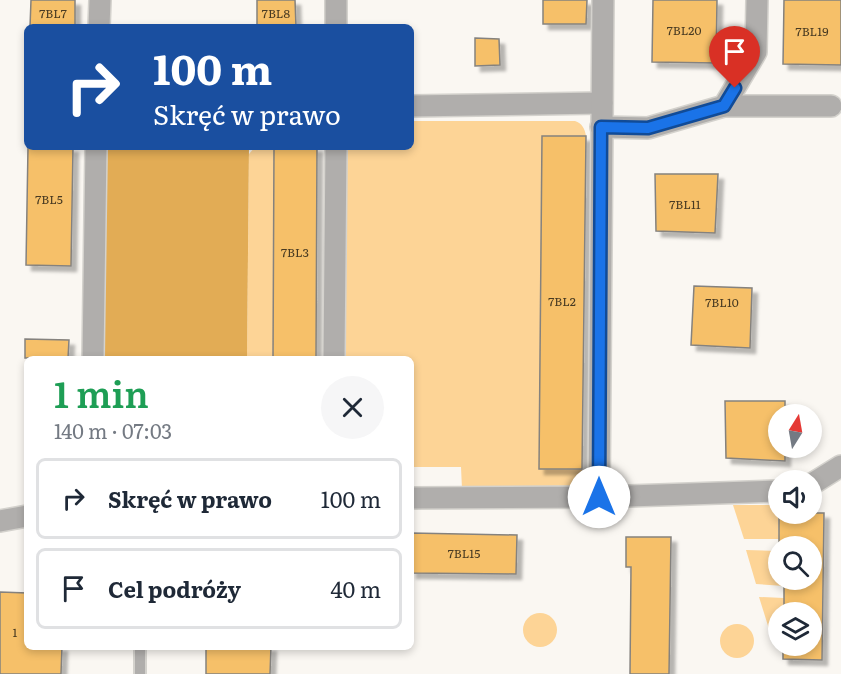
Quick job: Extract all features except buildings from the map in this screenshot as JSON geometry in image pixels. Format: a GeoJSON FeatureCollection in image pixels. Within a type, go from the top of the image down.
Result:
{"type":"FeatureCollection","features":[{"type":"Feature","properties":{"kind":"street"},"geometry":{"type":"LineString","coordinates":[[99,24],[100,0]]}},
{"type":"Feature","properties":{"kind":"street"},"geometry":{"type":"LineString","coordinates":[[336,0],[336,24]]}},
{"type":"Feature","properties":{"kind":"street"},"geometry":{"type":"LineString","coordinates":[[599,497],[603,0]]}},
{"type":"Feature","properties":{"kind":"street"},"geometry":{"type":"LineString","coordinates":[[724,106],[756,52],[757,0]]}},
{"type":"Feature","properties":{"kind":"street"},"geometry":{"type":"LineString","coordinates":[[414,106],[602,103]]}},
{"type":"Feature","properties":{"kind":"street"},"geometry":{"type":"LineString","coordinates":[[601,127],[648,128],[724,106],[831,106]]}},
{"type":"Feature","properties":{"kind":"street"},"geometry":{"type":"LineString","coordinates":[[93,356],[96,150]]}},
{"type":"Feature","properties":{"kind":"street"},"geometry":{"type":"LineString","coordinates":[[334,356],[336,150]]}},
{"type":"Feature","properties":{"kind":"street"},"geometry":{"type":"LineString","coordinates":[[822,478],[841,466]]}},
{"type":"Feature","properties":{"kind":"street"},"geometry":{"type":"LineString","coordinates":[[414,498],[599,497],[768,491]]}},
{"type":"Feature","properties":{"kind":"street"},"geometry":{"type":"LineString","coordinates":[[0,521],[24,517]]}},
{"type":"Feature","properties":{"kind":"lane"},"geometry":{"type":"LineString","coordinates":[[140,650],[140,674]]}},
{"type":"Feature","properties":{"kind":"shaded area"},"geometry":{"type":"Polygon","coordinates":[[[414,121],[575,121],[580,123],[586,136],[542,136],[539,468],[582,469],[582,490],[462,489],[461,467],[414,467],[414,356],[341,356],[341,150],[414,150],[414,121]]]}},
{"type":"Feature","properties":{"kind":"shaded area"},"geometry":{"type":"Polygon","coordinates":[[[104,150],[249,150],[247,356],[101,356],[104,150]]]}},
{"type":"Feature","properties":{"kind":"shaded area"},"geometry":{"type":"Polygon","coordinates":[[[252,150],[274,150],[273,356],[247,356],[249,154],[252,150]]]}},
{"type":"Feature","properties":{"kind":"shaded area"},"geometry":{"type":"Polygon","coordinates":[[[733,505],[768,505],[768,524],[779,524],[779,536],[768,536],[768,539],[744,539],[733,505]]]}},
{"type":"Feature","properties":{"kind":"shaded area"},"geometry":{"type":"Polygon","coordinates":[[[746,550],[768,551],[768,585],[756,584],[746,550]]]}},
{"type":"Feature","properties":{"kind":"shaded area"},"geometry":{"type":"Polygon","coordinates":[[[759,597],[784,598],[784,602],[768,602],[768,626],[759,597]]]}},
{"type":"Feature","properties":{"kind":"shaded area"},"geometry":{"type":"Polygon","coordinates":[[[540,613],[552,618],[557,630],[552,642],[540,647],[528,642],[523,630],[528,618],[540,613]]]}},
{"type":"Feature","properties":{"kind":"shaded area"},"geometry":{"type":"Polygon","coordinates":[[[737,624],[749,629],[754,641],[749,653],[737,658],[725,653],[720,641],[725,629],[737,624]]]}},
{"type":"Feature","properties":{"kind":"route"},"geometry":{"type":"LineString","coordinates":[[599,497],[601,127],[648,128],[667,123],[724,106],[735,88]]}}]}
